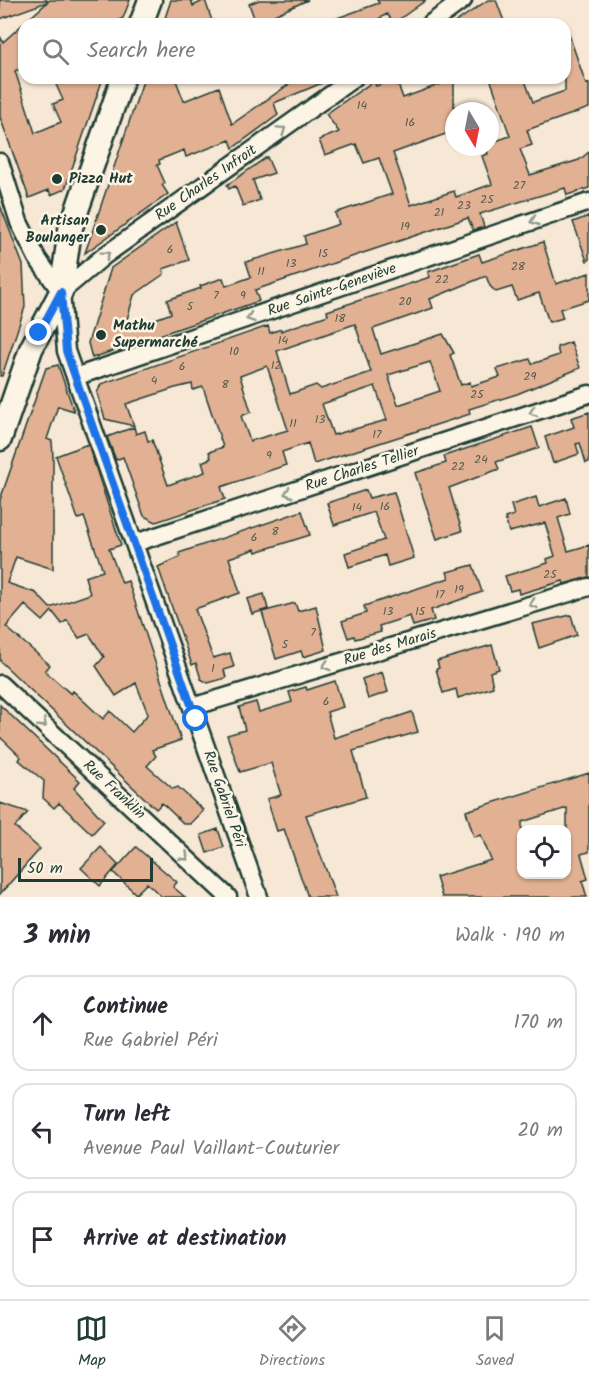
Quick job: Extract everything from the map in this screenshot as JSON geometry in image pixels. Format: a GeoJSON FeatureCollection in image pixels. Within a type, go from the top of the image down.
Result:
{"type":"FeatureCollection","features":[{"type":"Feature","properties":{"kind":"main road"},"geometry":{"type":"LineString","coordinates":[[143,18],[150,0]]}},
{"type":"Feature","properties":{"kind":"main road"},"geometry":{"type":"LineString","coordinates":[[0,439],[31,349],[61,292],[70,230],[121,84]]}},
{"type":"Feature","properties":{"kind":"street"},"geometry":{"type":"LineString","coordinates":[[438,18],[463,0]]}},
{"type":"Feature","properties":{"kind":"street","name":"Rue Charles Infroit"},"geometry":{"type":"LineString","coordinates":[[61,292],[104,256],[346,84]]}},
{"type":"Feature","properties":{"kind":"street"},"geometry":{"type":"LineString","coordinates":[[0,162],[19,222],[37,258],[61,292]]}},
{"type":"Feature","properties":{"kind":"street","name":"Rue Sainte-Geneviève"},"geometry":{"type":"LineString","coordinates":[[75,377],[589,202]]}},
{"type":"Feature","properties":{"kind":"street","name":"Rue Gabriel Péri"},"geometry":{"type":"LineString","coordinates":[[61,292],[66,351],[259,897]]}},
{"type":"Feature","properties":{"kind":"street","name":"Rue Charles Tellier"},"geometry":{"type":"LineString","coordinates":[[135,543],[589,394]]}},
{"type":"Feature","properties":{"kind":"street","name":"Rue des Marais"},"geometry":{"type":"LineString","coordinates":[[192,707],[589,587]]}},
{"type":"Feature","properties":{"kind":"street","name":"Rue Franklin"},"geometry":{"type":"LineString","coordinates":[[0,684],[228,897]]}},
{"type":"Feature","properties":{"kind":"building"},"geometry":{"type":"Polygon","coordinates":[[[0,0],[47,0],[47,2],[0,19],[0,0]]]}},
{"type":"Feature","properties":{"kind":"building"},"geometry":{"type":"Polygon","coordinates":[[[50,0],[130,0],[123,18],[30,18],[50,0]]]}},
{"type":"Feature","properties":{"kind":"building"},"geometry":{"type":"Polygon","coordinates":[[[171,0],[191,0],[193,6],[205,0],[211,18],[165,18],[171,0]]]}},
{"type":"Feature","properties":{"kind":"building"},"geometry":{"type":"Polygon","coordinates":[[[259,0],[308,0],[267,18],[254,18],[249,4],[259,0]]]}},
{"type":"Feature","properties":{"kind":"building"},"geometry":{"type":"Polygon","coordinates":[[[377,0],[426,0],[401,18],[390,18],[387,14],[380,18],[337,18],[379,3],[377,0]]]}},
{"type":"Feature","properties":{"kind":"building"},"geometry":{"type":"Polygon","coordinates":[[[488,0],[496,0],[503,18],[462,18],[488,0]]]}},
{"type":"Feature","properties":{"kind":"building"},"geometry":{"type":"Polygon","coordinates":[[[18,29],[18,70],[15,71],[35,133],[61,122],[53,104],[63,100],[56,84],[101,84],[65,189],[51,195],[49,190],[29,198],[0,117],[0,36],[3,42],[18,29]]]}},
{"type":"Feature","properties":{"kind":"building"},"geometry":{"type":"Polygon","coordinates":[[[571,41],[586,84],[589,83],[589,108],[527,130],[532,145],[520,149],[530,175],[579,160],[589,152],[589,188],[567,195],[565,188],[480,214],[484,227],[473,230],[468,218],[363,253],[255,290],[259,301],[92,358],[88,343],[111,268],[176,222],[189,260],[163,269],[164,274],[134,295],[124,330],[171,313],[167,300],[201,288],[200,286],[223,278],[226,286],[251,277],[246,262],[306,244],[304,236],[339,224],[335,213],[392,194],[379,158],[364,163],[356,144],[325,155],[319,140],[339,132],[326,114],[370,84],[376,86],[398,84],[403,98],[441,84],[454,84],[454,102],[445,102],[445,134],[393,153],[411,205],[454,191],[456,197],[492,184],[482,156],[499,156],[499,140],[510,136],[492,84],[526,84],[533,102],[565,91],[565,84],[571,84],[571,41]]]}},
{"type":"Feature","properties":{"kind":"building"},"geometry":{"type":"Polygon","coordinates":[[[142,84],[177,84],[184,101],[219,87],[232,124],[289,84],[320,84],[274,103],[278,115],[233,148],[230,140],[186,157],[184,150],[159,160],[160,164],[157,165],[165,183],[162,185],[168,194],[85,253],[142,84]]]}},
{"type":"Feature","properties":{"kind":"building"},"geometry":{"type":"Polygon","coordinates":[[[267,157],[274,173],[253,180],[260,200],[243,206],[235,186],[229,189],[227,185],[267,157]]]}},
{"type":"Feature","properties":{"kind":"building"},"geometry":{"type":"Polygon","coordinates":[[[0,205],[23,265],[25,307],[2,376],[0,376],[0,205]]]}},
{"type":"Feature","properties":{"kind":"building"},"geometry":{"type":"Polygon","coordinates":[[[589,216],[589,260],[587,261],[573,222],[589,216]]]}},
{"type":"Feature","properties":{"kind":"building"},"geometry":{"type":"Polygon","coordinates":[[[543,242],[556,284],[589,273],[589,300],[560,309],[563,318],[549,322],[539,293],[517,300],[512,287],[496,292],[490,286],[486,276],[430,299],[433,308],[373,329],[381,354],[443,334],[454,353],[450,355],[461,385],[470,382],[471,386],[500,377],[497,369],[530,359],[532,364],[559,355],[557,347],[571,342],[580,368],[517,394],[469,409],[470,414],[314,464],[308,443],[282,452],[286,465],[221,487],[225,499],[156,522],[144,516],[123,457],[116,460],[107,437],[134,427],[136,434],[145,431],[148,441],[152,440],[168,485],[205,472],[202,462],[211,458],[209,452],[223,447],[203,387],[193,390],[192,384],[126,404],[134,426],[105,419],[97,393],[101,384],[268,326],[270,333],[281,329],[281,331],[328,315],[327,311],[430,277],[428,272],[479,254],[482,262],[543,242]],[[355,324],[277,351],[290,394],[316,385],[321,389],[371,372],[355,324]],[[430,362],[388,375],[398,405],[440,391],[430,362]],[[267,366],[240,376],[251,412],[241,416],[250,441],[288,430],[267,366]],[[375,386],[322,404],[333,435],[387,420],[375,386]]]}},
{"type":"Feature","properties":{"kind":"building"},"geometry":{"type":"Polygon","coordinates":[[[58,365],[74,411],[58,406],[47,439],[52,441],[53,457],[53,569],[16,557],[7,583],[36,593],[50,608],[90,594],[85,577],[103,571],[84,517],[78,519],[56,456],[88,444],[121,545],[109,549],[122,583],[128,581],[181,740],[152,750],[156,756],[147,766],[173,789],[178,787],[203,810],[190,824],[184,824],[162,803],[156,809],[0,661],[0,500],[46,368],[58,365]],[[25,605],[6,627],[50,665],[45,671],[71,694],[73,691],[103,719],[110,711],[132,732],[148,714],[136,683],[116,696],[96,666],[104,657],[89,634],[79,638],[67,620],[62,624],[52,611],[43,621],[25,605]]]}},
{"type":"Feature","properties":{"kind":"building"},"geometry":{"type":"Polygon","coordinates":[[[589,412],[589,462],[586,463],[580,443],[576,444],[579,454],[553,463],[545,437],[574,427],[571,418],[589,412]]]}},
{"type":"Feature","properties":{"kind":"building"},"geometry":{"type":"Polygon","coordinates":[[[532,427],[539,448],[496,462],[499,469],[449,488],[462,531],[437,539],[415,473],[446,463],[444,456],[532,427]]]}},
{"type":"Feature","properties":{"kind":"building"},"geometry":{"type":"Polygon","coordinates":[[[366,490],[369,498],[394,492],[414,558],[388,566],[385,555],[349,567],[345,553],[384,540],[374,512],[334,525],[327,503],[366,490]]]}},
{"type":"Feature","properties":{"kind":"building"},"geometry":{"type":"Polygon","coordinates":[[[536,497],[539,507],[566,498],[570,514],[558,518],[568,551],[589,545],[589,577],[564,584],[563,581],[519,594],[518,589],[510,591],[505,576],[548,563],[547,559],[555,556],[545,523],[509,532],[505,518],[514,515],[511,505],[536,497]]]}},
{"type":"Feature","properties":{"kind":"building"},"geometry":{"type":"Polygon","coordinates":[[[302,511],[310,535],[229,558],[240,593],[195,609],[213,658],[230,653],[234,667],[224,670],[226,678],[208,683],[201,679],[196,663],[192,665],[158,567],[180,557],[179,553],[302,511]]]}},
{"type":"Feature","properties":{"kind":"building"},"geometry":{"type":"Polygon","coordinates":[[[473,565],[482,592],[431,610],[434,620],[413,626],[410,616],[379,626],[381,632],[355,639],[354,636],[348,638],[342,621],[366,613],[364,606],[449,578],[447,572],[473,565]]]}},
{"type":"Feature","properties":{"kind":"building"},"geometry":{"type":"Polygon","coordinates":[[[264,594],[268,609],[252,614],[247,599],[264,594]]]}},
{"type":"Feature","properties":{"kind":"building"},"geometry":{"type":"Polygon","coordinates":[[[295,603],[298,611],[316,606],[326,650],[303,657],[301,651],[276,659],[262,612],[295,603]]]}},
{"type":"Feature","properties":{"kind":"building"},"geometry":{"type":"Polygon","coordinates":[[[571,615],[577,635],[539,648],[532,624],[571,615]]]}},
{"type":"Feature","properties":{"kind":"building"},"geometry":{"type":"Polygon","coordinates":[[[492,645],[499,669],[490,672],[493,687],[458,698],[456,689],[443,693],[436,669],[439,668],[437,661],[492,645]]]}},
{"type":"Feature","properties":{"kind":"building"},"geometry":{"type":"Polygon","coordinates":[[[382,672],[388,692],[368,699],[362,679],[382,672]]]}},
{"type":"Feature","properties":{"kind":"building"},"geometry":{"type":"Polygon","coordinates":[[[335,681],[343,707],[327,712],[334,738],[412,712],[418,732],[353,751],[366,797],[306,815],[336,897],[308,897],[284,829],[277,831],[267,799],[281,795],[271,763],[240,772],[227,735],[245,730],[239,707],[256,702],[259,712],[292,702],[289,692],[306,687],[307,690],[335,681]]]}},
{"type":"Feature","properties":{"kind":"building"},"geometry":{"type":"Polygon","coordinates":[[[0,705],[80,781],[74,788],[104,821],[92,834],[59,803],[54,808],[43,798],[44,781],[19,760],[21,757],[0,737],[0,705]]]}},
{"type":"Feature","properties":{"kind":"building"},"geometry":{"type":"Polygon","coordinates":[[[589,773],[589,852],[581,854],[588,879],[582,881],[587,897],[442,897],[436,877],[491,860],[481,835],[474,837],[466,811],[589,773]]]}},
{"type":"Feature","properties":{"kind":"building"},"geometry":{"type":"Polygon","coordinates":[[[0,803],[28,812],[15,827],[40,849],[0,894],[0,803]]]}},
{"type":"Feature","properties":{"kind":"building"},"geometry":{"type":"Polygon","coordinates":[[[218,829],[224,847],[207,853],[201,835],[218,829]]]}},
{"type":"Feature","properties":{"kind":"building"},"geometry":{"type":"Polygon","coordinates":[[[101,847],[118,865],[100,886],[81,868],[101,847]]]}},
{"type":"Feature","properties":{"kind":"building"},"geometry":{"type":"Polygon","coordinates":[[[136,847],[177,882],[173,887],[185,897],[162,897],[147,883],[136,894],[113,872],[136,847]]]}},
{"type":"Feature","properties":{"kind":"place","name":"Pizza Hut"},"geometry":{"type":"Point","coordinates":[57,179]}},
{"type":"Feature","properties":{"kind":"place","name":"Artisan Boulanger"},"geometry":{"type":"Point","coordinates":[101,230]}},
{"type":"Feature","properties":{"kind":"place","name":"Mathu Supermarché"},"geometry":{"type":"Point","coordinates":[101,335]}},
{"type":"Feature","properties":{"kind":"route"},"geometry":{"type":"LineString","coordinates":[[39,333],[61,292],[66,351],[196,719]]}}]}
